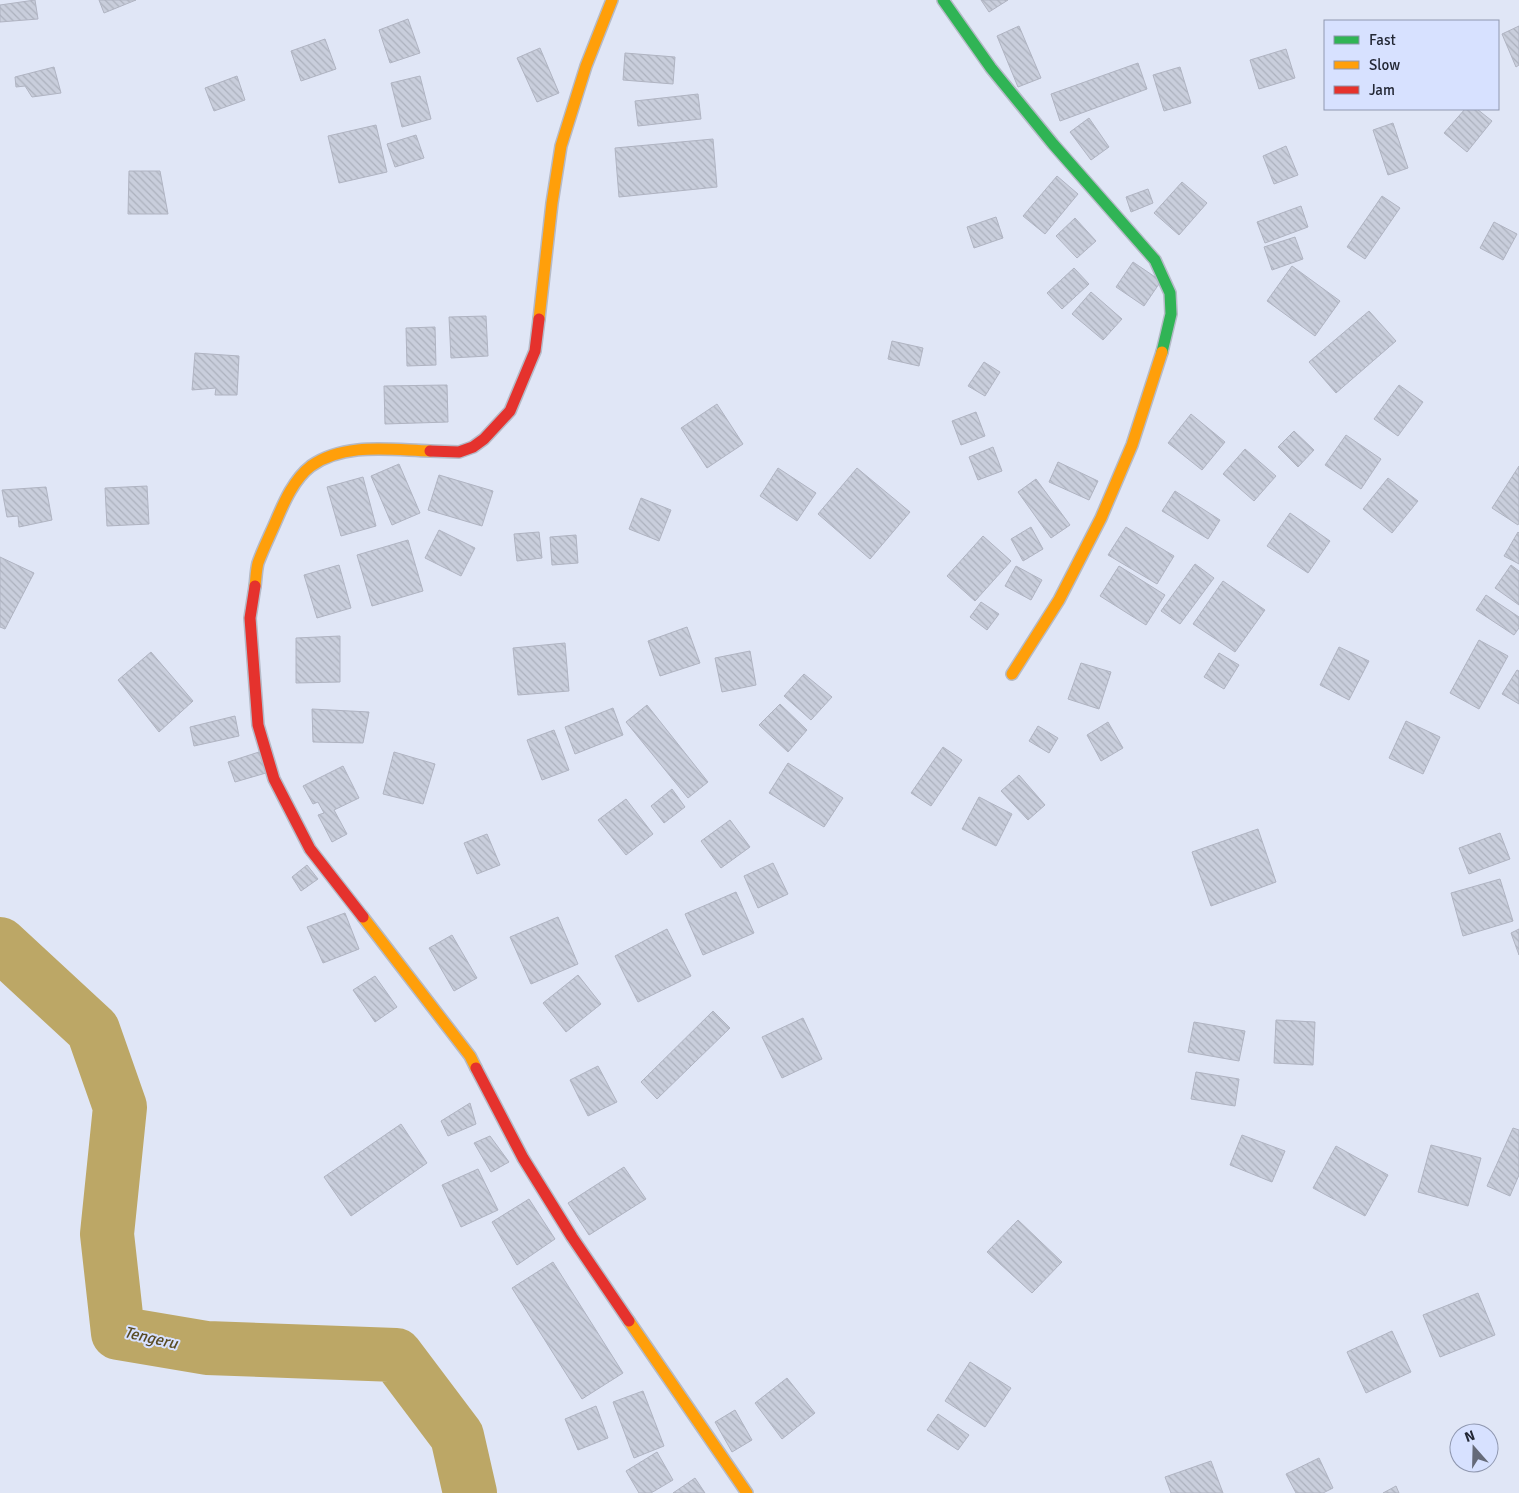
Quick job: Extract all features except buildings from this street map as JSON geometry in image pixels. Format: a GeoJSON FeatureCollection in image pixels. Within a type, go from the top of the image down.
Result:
{"type":"FeatureCollection","features":[{"type":"Feature","properties":{"kind":"street"},"geometry":{"type":"LineString","coordinates":[[612,0],[586,66],[561,146],[552,203],[535,351],[510,411],[484,439],[473,447],[460,452],[368,449],[349,452],[330,456],[310,467],[294,485],[281,509],[258,564],[250,618],[258,725],[274,779],[310,849],[470,1056],[523,1158],[572,1237],[747,1493]]}},
{"type":"Feature","properties":{"kind":"street"},"geometry":{"type":"LineString","coordinates":[[943,0],[991,68],[1046,136],[1155,260],[1170,293],[1171,314],[1166,341],[1128,454],[1101,518],[1059,600],[1012,674]]}},
{"type":"Feature","properties":{"kind":"waterway","name":"Tengeru"},"geometry":{"type":"LineString","coordinates":[[0,944],[93,1030],[120,1107],[107,1234],[118,1333],[207,1348],[396,1355],[457,1436],[470,1493]]}},
{"type":"Feature","properties":{"kind":"traffic: fast"},"geometry":{"type":"LineString","coordinates":[[943,0],[991,68],[1053,144],[1155,260],[1170,293],[1171,314],[1162,352]]}},
{"type":"Feature","properties":{"kind":"traffic: slow"},"geometry":{"type":"LineString","coordinates":[[539,319],[552,203],[561,146],[586,66],[612,0]]}},
{"type":"Feature","properties":{"kind":"traffic: slow"},"geometry":{"type":"LineString","coordinates":[[1012,674],[1059,600],[1101,518],[1132,445],[1162,352]]}},
{"type":"Feature","properties":{"kind":"traffic: slow"},"geometry":{"type":"LineString","coordinates":[[255,586],[258,563],[282,506],[299,477],[311,466],[324,458],[353,450],[430,451]]}},
{"type":"Feature","properties":{"kind":"traffic: slow"},"geometry":{"type":"LineString","coordinates":[[363,917],[470,1056],[476,1068]]}},
{"type":"Feature","properties":{"kind":"traffic: slow"},"geometry":{"type":"LineString","coordinates":[[629,1321],[747,1493]]}},
{"type":"Feature","properties":{"kind":"traffic: jam"},"geometry":{"type":"LineString","coordinates":[[430,451],[459,452],[473,447],[484,439],[510,411],[535,351],[539,319]]}},
{"type":"Feature","properties":{"kind":"traffic: jam"},"geometry":{"type":"LineString","coordinates":[[255,586],[250,618],[258,725],[274,779],[310,849],[363,917]]}},
{"type":"Feature","properties":{"kind":"traffic: jam"},"geometry":{"type":"LineString","coordinates":[[476,1068],[523,1158],[572,1237],[629,1321]]}}]}
